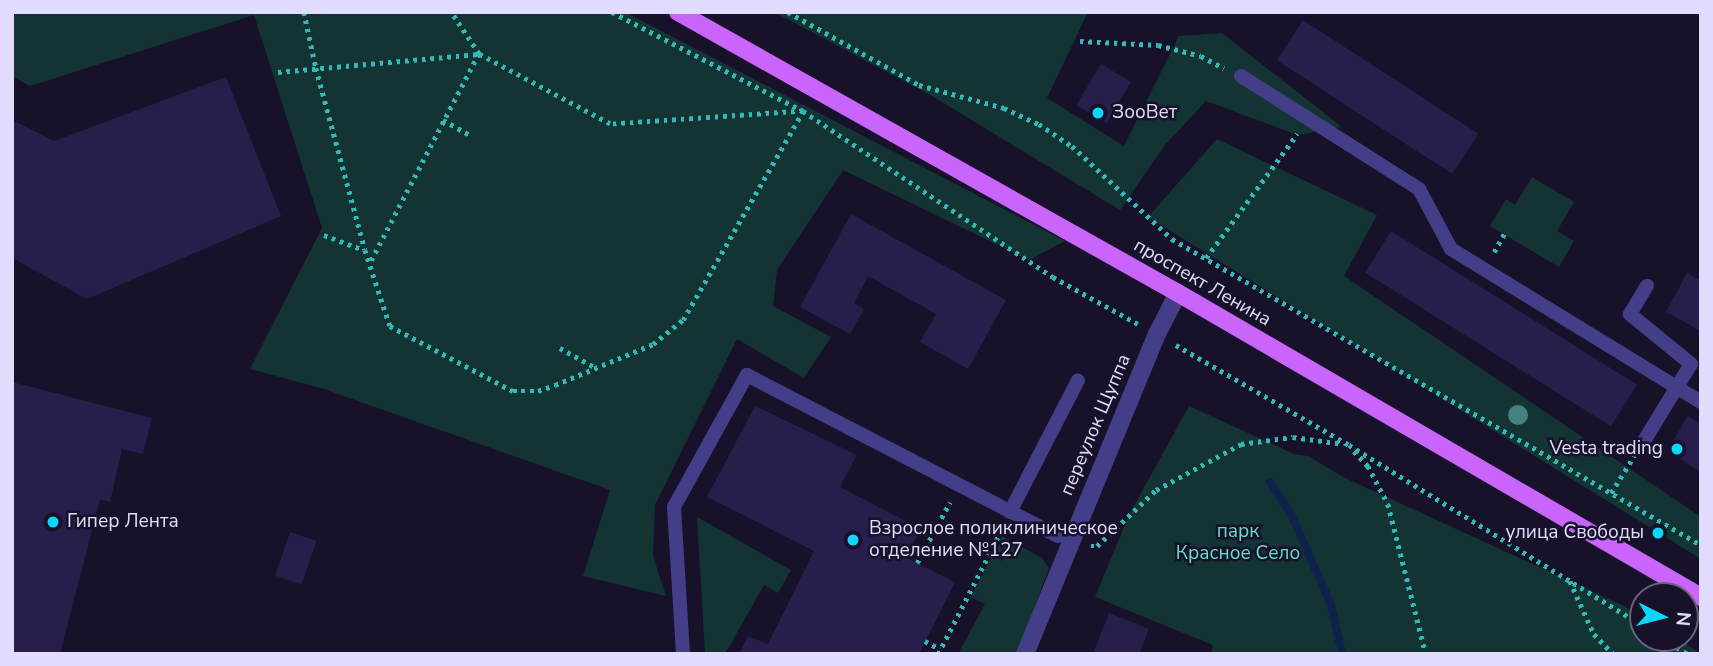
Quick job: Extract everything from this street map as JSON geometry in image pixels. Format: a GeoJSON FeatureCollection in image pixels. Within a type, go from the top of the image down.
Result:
{"type":"FeatureCollection","features":[{"type":"Feature","properties":{"kind":"main road","name":"проспект Ленина"},"geometry":{"type":"LineString","coordinates":[[678,12],[1178,293],[1701,597]]}},
{"type":"Feature","properties":{"kind":"street","name":"переулок Щуппа"},"geometry":{"type":"LineString","coordinates":[[1024,654],[1063,540],[1178,293]]}},
{"type":"Feature","properties":{"kind":"lane"},"geometry":{"type":"LineString","coordinates":[[1241,76],[1419,189],[1451,249],[1701,402]]}},
{"type":"Feature","properties":{"kind":"lane"},"geometry":{"type":"LineString","coordinates":[[1644,441],[1691,363],[1630,314],[1647,286]]}},
{"type":"Feature","properties":{"kind":"lane"},"geometry":{"type":"LineString","coordinates":[[683,654],[674,507],[747,375],[1007,518],[1063,540]]}},
{"type":"Feature","properties":{"kind":"lane"},"geometry":{"type":"LineString","coordinates":[[1007,518],[1078,380]]}},
{"type":"Feature","properties":{"kind":"path"},"geometry":{"type":"LineString","coordinates":[[304,12],[316,68],[365,250],[390,326],[513,391],[538,391],[593,366],[653,344],[683,320],[803,111]]}},
{"type":"Feature","properties":{"kind":"path"},"geometry":{"type":"LineString","coordinates":[[451,12],[479,54],[610,124],[803,111]]}},
{"type":"Feature","properties":{"kind":"path"},"geometry":{"type":"LineString","coordinates":[[612,12],[803,111],[1053,277],[1349,445],[1629,617]]}},
{"type":"Feature","properties":{"kind":"path"},"geometry":{"type":"LineString","coordinates":[[788,12],[904,78],[1004,108],[1039,124],[1091,162],[1155,226],[1701,545]]}},
{"type":"Feature","properties":{"kind":"path"},"geometry":{"type":"LineString","coordinates":[[1080,41],[1158,45],[1201,56],[1241,76]]}},
{"type":"Feature","properties":{"kind":"path"},"geometry":{"type":"LineString","coordinates":[[278,72],[479,54]]}},
{"type":"Feature","properties":{"kind":"path"},"geometry":{"type":"LineString","coordinates":[[370,263],[479,54]]}},
{"type":"Feature","properties":{"kind":"path"},"geometry":{"type":"LineString","coordinates":[[1206,258],[1308,119]]}},
{"type":"Feature","properties":{"kind":"path"},"geometry":{"type":"LineString","coordinates":[[443,120],[472,136]]}},
{"type":"Feature","properties":{"kind":"path"},"geometry":{"type":"LineString","coordinates":[[324,235],[365,250]]}},
{"type":"Feature","properties":{"kind":"path"},"geometry":{"type":"LineString","coordinates":[[560,348],[593,366]]}},
{"type":"Feature","properties":{"kind":"path"},"geometry":{"type":"LineString","coordinates":[[1063,540],[1097,546],[1156,490],[1241,444],[1293,437],[1349,445],[1368,466],[1388,504],[1426,654]]}},
{"type":"Feature","properties":{"kind":"path"},"geometry":{"type":"LineString","coordinates":[[1611,492],[1644,441]]}},
{"type":"Feature","properties":{"kind":"path"},"geometry":{"type":"LineString","coordinates":[[918,563],[954,495]]}},
{"type":"Feature","properties":{"kind":"path"},"geometry":{"type":"LineString","coordinates":[[994,518],[1007,518]]}},
{"type":"Feature","properties":{"kind":"path"},"geometry":{"type":"LineString","coordinates":[[1007,518],[1016,530]]}},
{"type":"Feature","properties":{"kind":"path"},"geometry":{"type":"LineString","coordinates":[[925,641],[939,652],[1007,518]]}},
{"type":"Feature","properties":{"kind":"path"},"geometry":{"type":"LineString","coordinates":[[1570,581],[1594,634],[1613,654]]}},
{"type":"Feature","properties":{"kind":"green space"},"geometry":{"type":"Polygon","coordinates":[[[12,12],[625,12],[1065,241],[1029,260],[843,170],[777,270],[773,306],[831,337],[804,378],[737,339],[655,505],[653,556],[666,596],[583,576],[610,490],[324,389],[250,369],[322,228],[254,15],[30,86],[12,76],[12,12]]]}},
{"type":"Feature","properties":{"kind":"green space"},"geometry":{"type":"Polygon","coordinates":[[[774,12],[1088,12],[1047,98],[1124,146],[1179,36],[1222,33],[1342,127],[1298,135],[1206,101],[1165,145],[1120,210],[932,96],[774,12]]]}},
{"type":"Feature","properties":{"kind":"green space"},"geometry":{"type":"Polygon","coordinates":[[[1217,139],[1377,215],[1344,276],[1701,517],[1701,559],[1148,217],[1217,139]]]}},
{"type":"Feature","properties":{"kind":"green space"},"geometry":{"type":"Polygon","coordinates":[[[1532,177],[1574,202],[1557,231],[1574,241],[1559,267],[1490,226],[1506,199],[1515,205],[1532,177]]]}},
{"type":"Feature","properties":{"kind":"green space","name":"парк Красное Село"},"geometry":{"type":"Polygon","coordinates":[[[1189,406],[1294,454],[1308,456],[1343,477],[1624,606],[1629,609],[1629,652],[1701,654],[1211,654],[1213,645],[1095,597],[1130,513],[1189,406]]]}},
{"type":"Feature","properties":{"kind":"green space"},"geometry":{"type":"Polygon","coordinates":[[[697,517],[791,570],[778,593],[764,585],[725,654],[705,654],[697,517]]]}},
{"type":"Feature","properties":{"kind":"green space"},"geometry":{"type":"Polygon","coordinates":[[[1002,536],[1042,558],[1049,568],[1017,654],[958,654],[985,604],[971,597],[1002,536]]]}},
{"type":"Feature","properties":{"kind":"building"},"geometry":{"type":"Polygon","coordinates":[[[1303,20],[1478,134],[1452,174],[1277,60],[1303,20]]]}},
{"type":"Feature","properties":{"kind":"building"},"geometry":{"type":"Polygon","coordinates":[[[1101,64],[1131,82],[1106,123],[1076,105],[1101,64]]]}},
{"type":"Feature","properties":{"kind":"building"},"geometry":{"type":"Polygon","coordinates":[[[226,77],[281,216],[87,299],[12,258],[12,120],[54,141],[226,77]]]}},
{"type":"Feature","properties":{"kind":"building"},"geometry":{"type":"Polygon","coordinates":[[[851,214],[1006,300],[968,369],[920,342],[936,314],[868,276],[854,303],[864,309],[850,334],[800,307],[851,214]]]}},
{"type":"Feature","properties":{"kind":"building"},"geometry":{"type":"Polygon","coordinates":[[[1391,231],[1637,385],[1611,426],[1365,273],[1391,231]]]}},
{"type":"Feature","properties":{"kind":"building"},"geometry":{"type":"Polygon","coordinates":[[[1687,273],[1701,281],[1701,331],[1666,312],[1687,273]]]}},
{"type":"Feature","properties":{"kind":"building","name":"Гипер Лента"},"geometry":{"type":"Polygon","coordinates":[[[12,382],[152,418],[143,454],[122,449],[110,502],[100,499],[60,654],[12,654],[12,382]]]}},
{"type":"Feature","properties":{"kind":"building","name":"Взрослое поликлиническое отделение №127"},"geometry":{"type":"Polygon","coordinates":[[[755,406],[857,455],[840,487],[921,529],[905,557],[955,582],[919,654],[739,654],[748,636],[768,644],[814,551],[707,497],[755,406]]]}},
{"type":"Feature","properties":{"kind":"building"},"geometry":{"type":"Polygon","coordinates":[[[1688,416],[1701,424],[1701,472],[1667,451],[1688,416]]]}},
{"type":"Feature","properties":{"kind":"building"},"geometry":{"type":"Polygon","coordinates":[[[290,532],[316,541],[301,585],[275,575],[290,532]]]}},
{"type":"Feature","properties":{"kind":"building"},"geometry":{"type":"Polygon","coordinates":[[[1109,613],[1149,629],[1139,654],[1093,654],[1109,613]]]}},
{"type":"Feature","properties":{"kind":"waterway"},"geometry":{"type":"LineString","coordinates":[[1270,482],[1292,516],[1331,605],[1342,654]]}},
{"type":"Feature","properties":{"kind":"place","name":"ЗооВет"},"geometry":{"type":"Point","coordinates":[1098,113]}},
{"type":"Feature","properties":{"kind":"place","name":"Vesta trading"},"geometry":{"type":"Point","coordinates":[1677,449]}},
{"type":"Feature","properties":{"kind":"place","name":"Гипер Лента"},"geometry":{"type":"Point","coordinates":[53,522]}},
{"type":"Feature","properties":{"kind":"place","name":"улица Свободы"},"geometry":{"type":"Point","coordinates":[1658,533]}},
{"type":"Feature","properties":{"kind":"place","name":"Взрослое поликлиническое отделение №127"},"geometry":{"type":"Point","coordinates":[853,540]}}]}
